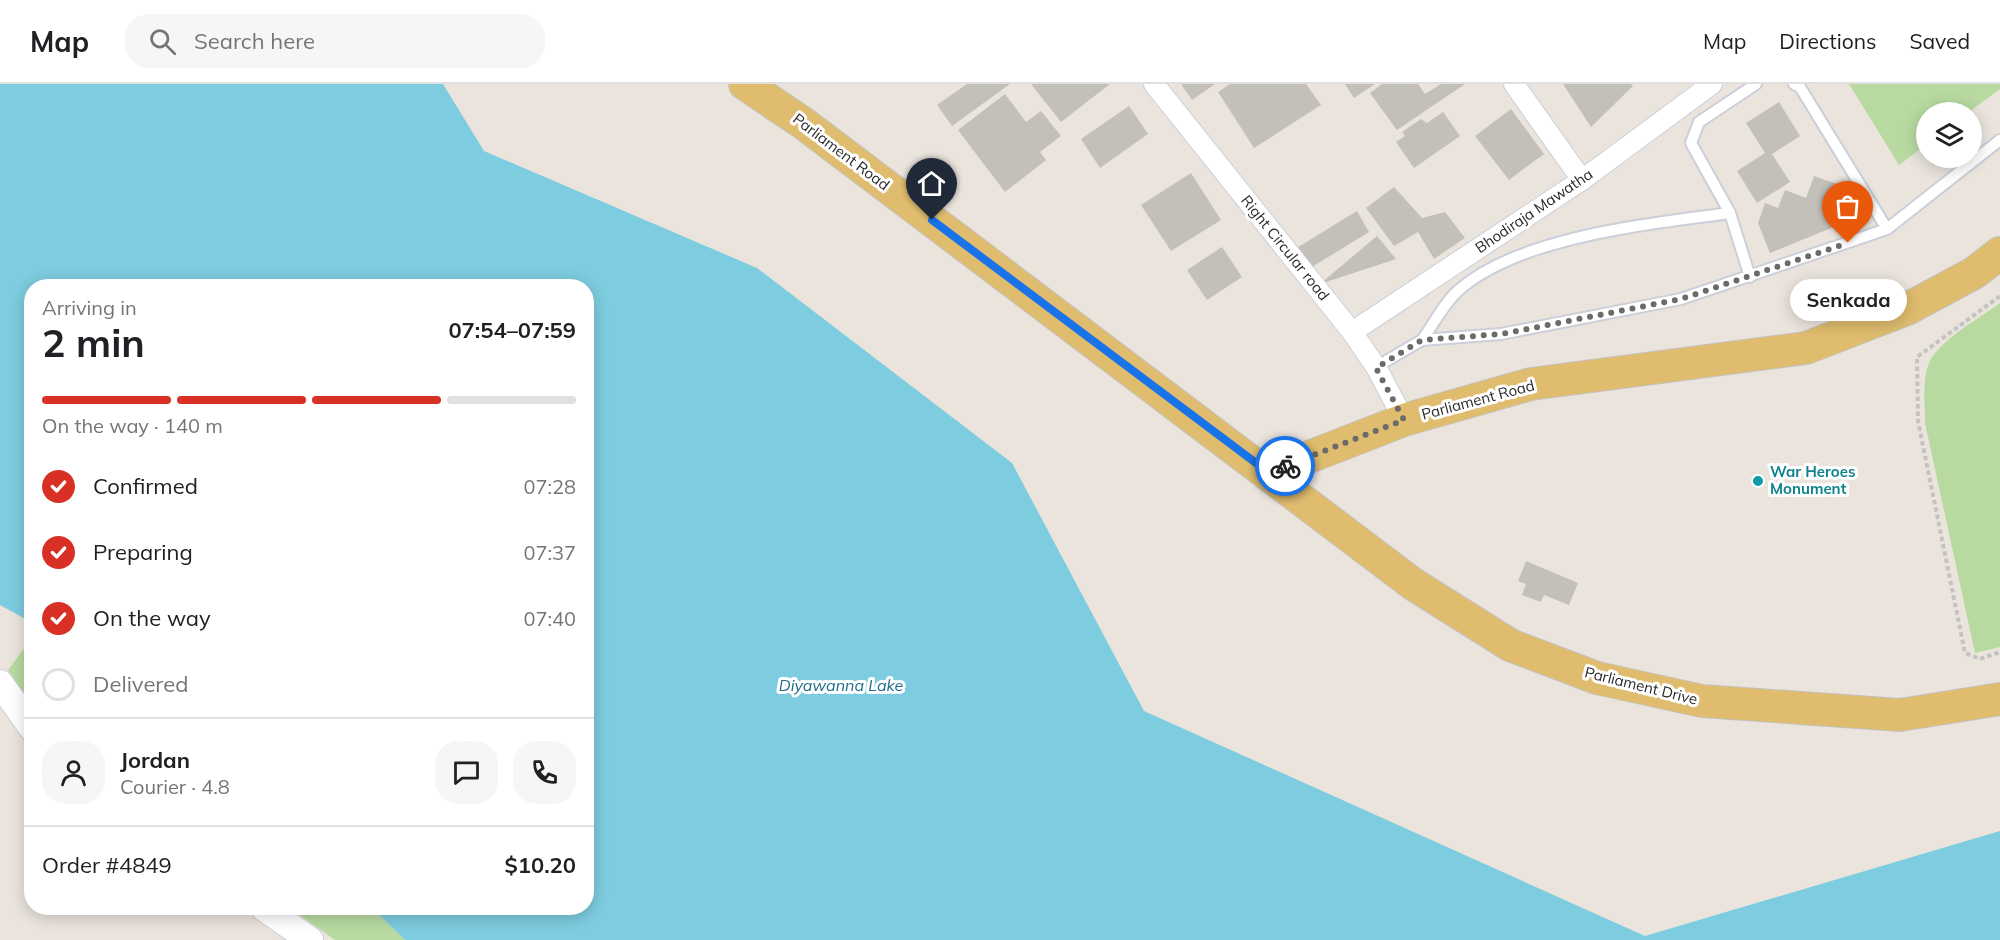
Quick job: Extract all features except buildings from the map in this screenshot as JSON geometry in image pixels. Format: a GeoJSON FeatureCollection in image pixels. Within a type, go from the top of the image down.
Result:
{"type":"FeatureCollection","features":[{"type":"Feature","properties":{"kind":"main road","name":"Parliament Road"},"geometry":{"type":"LineString","coordinates":[[745,84],[803,123],[1268,472],[1404,420],[1531,384],[1806,348],[1907,309],[1974,273],[2000,253]]}},
{"type":"Feature","properties":{"kind":"main road","name":"Parliament Drive"},"geometry":{"type":"LineString","coordinates":[[1268,472],[1413,584],[1510,645],[1597,678],[1702,701],[1900,715],[2000,699]]}},
{"type":"Feature","properties":{"kind":"street","name":"Right Circular road"},"geometry":{"type":"LineString","coordinates":[[1154,84],[1352,332],[1376,368],[1404,420]]}},
{"type":"Feature","properties":{"kind":"street"},"geometry":{"type":"LineString","coordinates":[[1514,84],[1582,180]]}},
{"type":"Feature","properties":{"kind":"street","name":"Bhodiraja Mawatha"},"geometry":{"type":"LineString","coordinates":[[1352,332],[1582,180],[1712,84]]}},
{"type":"Feature","properties":{"kind":"street"},"geometry":{"type":"LineString","coordinates":[[0,683],[24,717]]}},
{"type":"Feature","properties":{"kind":"street"},"geometry":{"type":"LineString","coordinates":[[275,915],[298,929],[310,940]]}},
{"type":"Feature","properties":{"kind":"lane"},"geometry":{"type":"LineString","coordinates":[[1750,276],[1730,213],[1691,143],[1699,122],[1756,84]]}},
{"type":"Feature","properties":{"kind":"lane"},"geometry":{"type":"LineString","coordinates":[[1794,84],[1800,87],[1887,229]]}},
{"type":"Feature","properties":{"kind":"lane"},"geometry":{"type":"LineString","coordinates":[[1422,340],[1502,334],[1681,299],[1887,229],[2000,140]]}},
{"type":"Feature","properties":{"kind":"lane"},"geometry":{"type":"LineString","coordinates":[[1376,368],[1422,340],[1459,289],[1505,259],[1605,231],[1730,213]]}},
{"type":"Feature","properties":{"kind":"path"},"geometry":{"type":"LineString","coordinates":[[2000,296],[1917,357],[1918,421],[1965,653],[1980,659],[2000,652]]}},
{"type":"Feature","properties":{"kind":"green space"},"geometry":{"type":"Polygon","coordinates":[[[1849,84],[2000,84],[2000,89],[1982,102],[1916,102],[1916,152],[1899,165],[1849,84]]]}},
{"type":"Feature","properties":{"kind":"green space"},"geometry":{"type":"Polygon","coordinates":[[[2000,303],[2000,647],[1975,653],[1925,423],[1925,384],[1929,363],[1934,354],[1961,330],[2000,303]]]}},
{"type":"Feature","properties":{"kind":"green space"},"geometry":{"type":"Polygon","coordinates":[[[24,648],[24,694],[8,670],[24,648]]]}},
{"type":"Feature","properties":{"kind":"green space"},"geometry":{"type":"Polygon","coordinates":[[[300,915],[379,915],[405,940],[335,940],[300,915]]]}},
{"type":"Feature","properties":{"kind":"water","name":"Diyawanna Lake"},"geometry":{"type":"Polygon","coordinates":[[[0,84],[443,84],[484,151],[757,268],[1012,463],[1144,711],[1645,936],[2000,831],[2000,940],[405,940],[379,915],[594,915],[594,279],[24,279],[24,618],[0,605],[0,84]]]}},
{"type":"Feature","properties":{"kind":"way so far"},"geometry":{"type":"LineString","coordinates":[[1285,466],[1404,420],[1376,368],[1422,340],[1502,334],[1681,299],[1848,243]]}},
{"type":"Feature","properties":{"kind":"place","name":"Senkada"},"geometry":{"type":"Point","coordinates":[1848,243]}},
{"type":"Feature","properties":{"kind":"place","name":"War Heroes Monument"},"geometry":{"type":"Point","coordinates":[1758,481]}},
{"type":"Feature","properties":{"kind":"route"},"geometry":{"type":"LineString","coordinates":[[932,220],[1268,472],[1285,466]]}}]}
